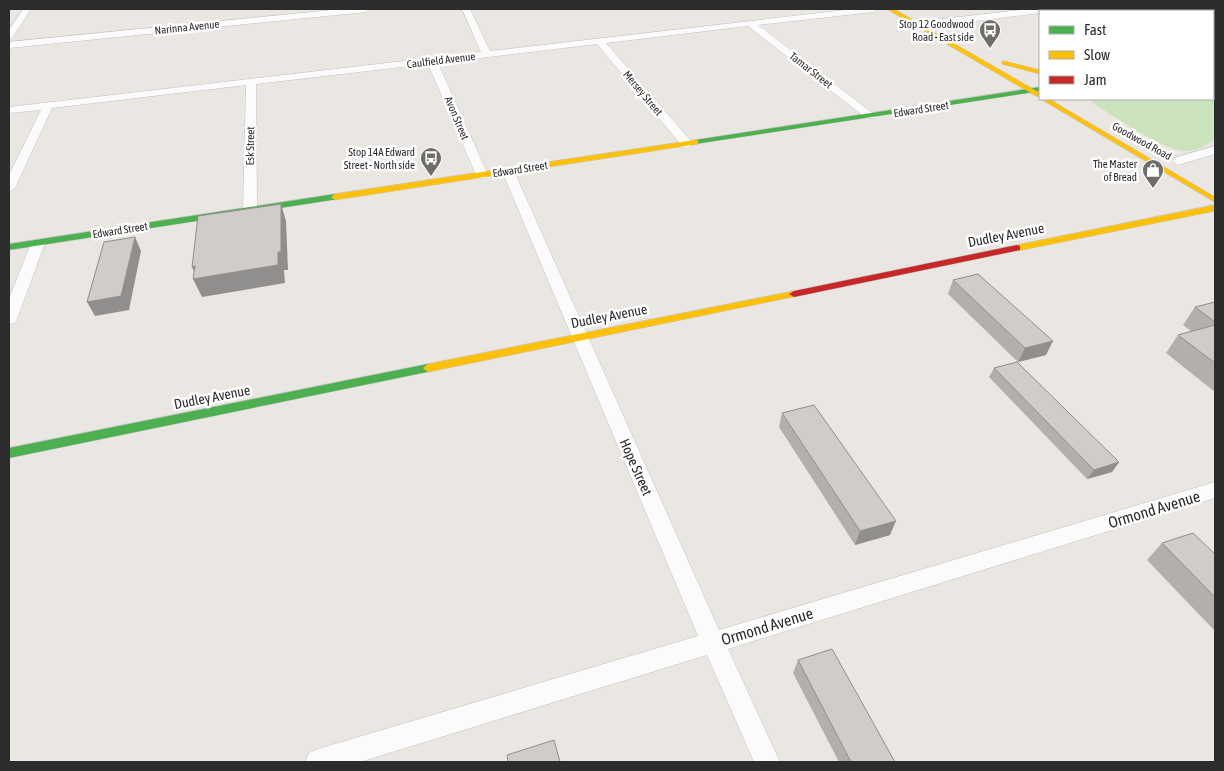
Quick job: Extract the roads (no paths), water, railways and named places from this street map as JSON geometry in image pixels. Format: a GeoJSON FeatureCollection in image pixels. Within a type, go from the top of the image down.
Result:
{"type":"FeatureCollection","features":[{"type":"Feature","properties":{"kind":"street"},"geometry":{"type":"LineString","coordinates":[[9,36],[27,9]]}},
{"type":"Feature","properties":{"kind":"street","name":"Narinna Avenue"},"geometry":{"type":"LineString","coordinates":[[9,45],[366,9]]}},
{"type":"Feature","properties":{"kind":"street"},"geometry":{"type":"LineString","coordinates":[[466,9],[487,54]]}},
{"type":"Feature","properties":{"kind":"street","name":"Caulfield Avenue"},"geometry":{"type":"LineString","coordinates":[[9,110],[874,9]]}},
{"type":"Feature","properties":{"kind":"street"},"geometry":{"type":"LineString","coordinates":[[890,9],[1038,90]]}},
{"type":"Feature","properties":{"kind":"street"},"geometry":{"type":"LineString","coordinates":[[906,9],[1004,63],[1038,90]]}},
{"type":"Feature","properties":{"kind":"street"},"geometry":{"type":"LineString","coordinates":[[933,23],[1039,10]]}},
{"type":"Feature","properties":{"kind":"street","name":"Tamar Street"},"geometry":{"type":"LineString","coordinates":[[751,24],[870,116]]}},
{"type":"Feature","properties":{"kind":"street","name":"Mersey Street"},"geometry":{"type":"LineString","coordinates":[[599,41],[687,144]]}},
{"type":"Feature","properties":{"kind":"street","name":"Avon Street"},"geometry":{"type":"LineString","coordinates":[[432,61],[482,175]]}},
{"type":"Feature","properties":{"kind":"street"},"geometry":{"type":"LineString","coordinates":[[1004,63],[1039,72]]}},
{"type":"Feature","properties":{"kind":"street","name":"Esk Street"},"geometry":{"type":"LineString","coordinates":[[250,210],[251,82]]}},
{"type":"Feature","properties":{"kind":"street","name":"Edward Street"},"geometry":{"type":"LineString","coordinates":[[9,247],[1038,90]]}},
{"type":"Feature","properties":{"kind":"street","name":"Goodwood Road"},"geometry":{"type":"LineString","coordinates":[[1046,100],[1215,200]]}},
{"type":"Feature","properties":{"kind":"street"},"geometry":{"type":"LineString","coordinates":[[9,188],[48,106]]}},
{"type":"Feature","properties":{"kind":"street"},"geometry":{"type":"LineString","coordinates":[[1174,159],[1215,150]]}},
{"type":"Feature","properties":{"kind":"street","name":"Goodwood Road"},"geometry":{"type":"LineString","coordinates":[[1174,159],[1193,170]]}},
{"type":"Feature","properties":{"kind":"street","name":"Hope Street"},"geometry":{"type":"LineString","coordinates":[[508,171],[713,643],[767,762]]}},
{"type":"Feature","properties":{"kind":"street","name":"Dudley Avenue"},"geometry":{"type":"LineString","coordinates":[[9,453],[1215,208]]}},
{"type":"Feature","properties":{"kind":"street"},"geometry":{"type":"LineString","coordinates":[[9,320],[38,243]]}},
{"type":"Feature","properties":{"kind":"street","name":"Ormond Avenue"},"geometry":{"type":"LineString","coordinates":[[318,762],[1215,490]]}},
{"type":"Feature","properties":{"kind":"place","name":"Stop 12 Goodwood Road - East side"},"geometry":{"type":"Point","coordinates":[990,49]}},
{"type":"Feature","properties":{"kind":"place","name":"Stop 14A Edward Street - North side"},"geometry":{"type":"Point","coordinates":[431,177]}},
{"type":"Feature","properties":{"kind":"place","name":"The Master of Bread"},"geometry":{"type":"Point","coordinates":[1153,189]}}]}
